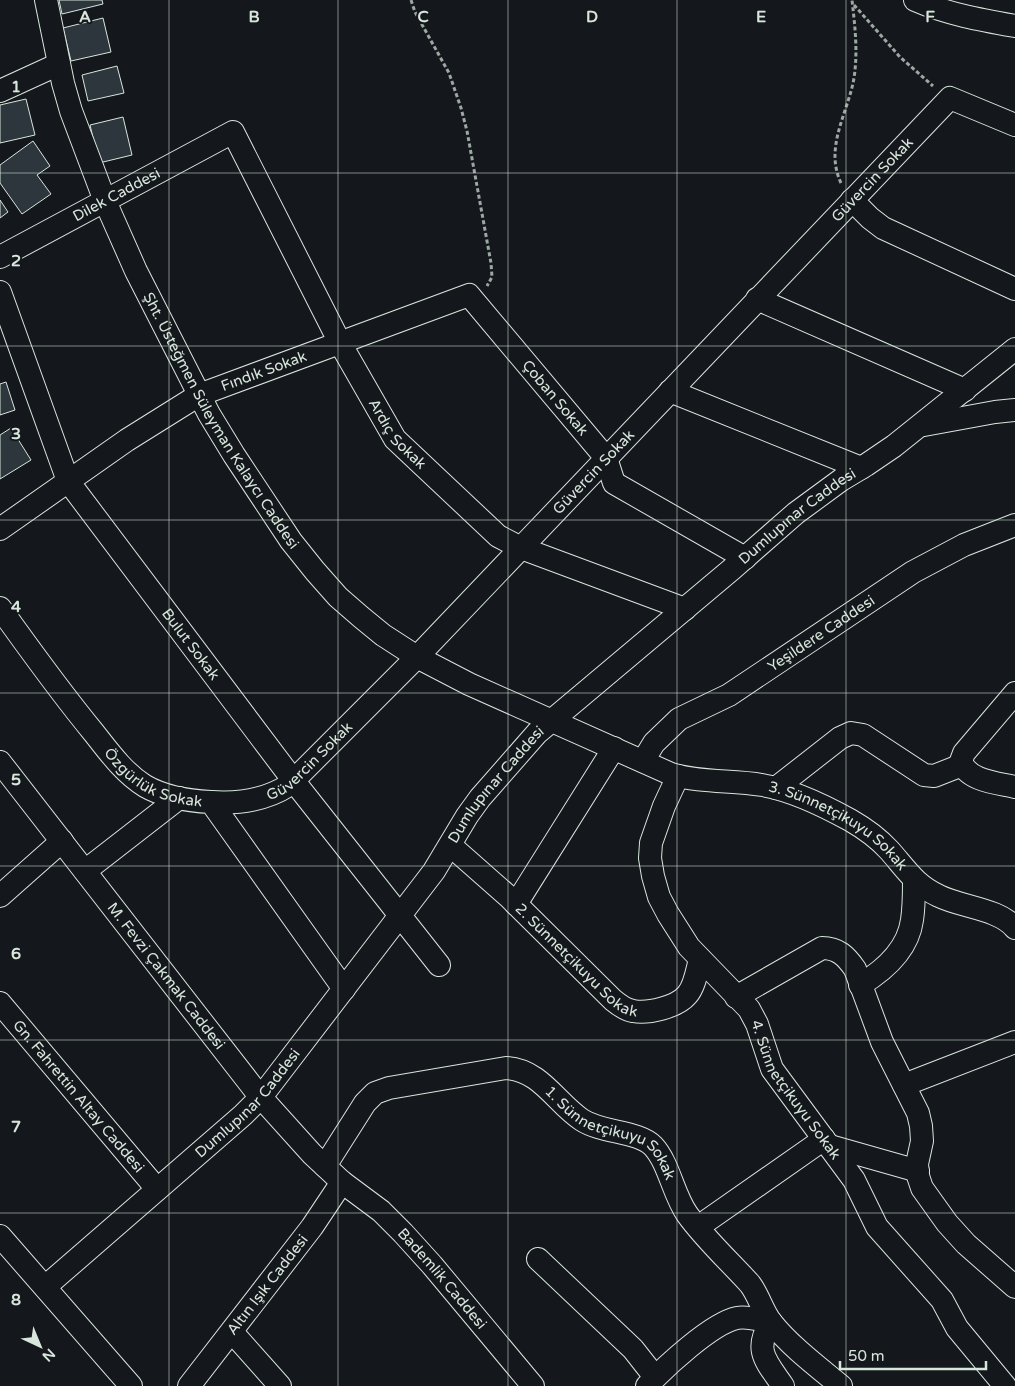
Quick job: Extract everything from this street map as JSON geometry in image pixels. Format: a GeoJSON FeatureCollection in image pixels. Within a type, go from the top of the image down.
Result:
{"type":"FeatureCollection","features":[{"type":"Feature","properties":{"kind":"street","name":"Şht. Üsteğmen Süleyman Kalaycı Caddesi"},"geometry":{"type":"LineString","coordinates":[[46,0],[58,64],[71,111],[105,201],[136,271],[199,395],[234,455],[292,541],[338,597],[383,635],[417,657],[469,684],[614,748]]}},
{"type":"Feature","properties":{"kind":"street"},"geometry":{"type":"LineString","coordinates":[[915,0],[968,18],[1015,26]]}},
{"type":"Feature","properties":{"kind":"street"},"geometry":{"type":"LineString","coordinates":[[0,92],[58,64]]}},
{"type":"Feature","properties":{"kind":"street"},"geometry":{"type":"LineString","coordinates":[[950,98],[1015,125]]}},
{"type":"Feature","properties":{"kind":"street","name":"Güvercin Sokak"},"geometry":{"type":"LineString","coordinates":[[211,802],[236,802],[262,798],[281,790],[294,780],[417,657],[950,98]]}},
{"type":"Feature","properties":{"kind":"street","name":"Dilek Caddesi"},"geometry":{"type":"LineString","coordinates":[[0,257],[233,132]]}},
{"type":"Feature","properties":{"kind":"street","name":"Ardıç Sokak"},"geometry":{"type":"LineString","coordinates":[[233,132],[340,342],[395,439],[498,536],[521,548],[685,609]]}},
{"type":"Feature","properties":{"kind":"street"},"geometry":{"type":"LineString","coordinates":[[852,200],[883,228],[1015,289]]}},
{"type":"Feature","properties":{"kind":"street","name":"Bulut Sokak"},"geometry":{"type":"LineString","coordinates":[[0,292],[68,481],[294,780],[439,965]]}},
{"type":"Feature","properties":{"kind":"street","name":"Fındık Sokak"},"geometry":{"type":"LineString","coordinates":[[0,529],[127,440],[199,395],[469,294]]}},
{"type":"Feature","properties":{"kind":"street","name":"Çoban Sokak"},"geometry":{"type":"LineString","coordinates":[[469,294],[606,458],[614,483],[745,558]]}},
{"type":"Feature","properties":{"kind":"street"},"geometry":{"type":"LineString","coordinates":[[757,299],[964,390]]}},
{"type":"Feature","properties":{"kind":"street","name":"Dumlupınar Caddesi"},"geometry":{"type":"LineString","coordinates":[[45,1288],[243,1115],[261,1097],[434,871],[480,798],[518,753],[550,720],[685,609],[815,498],[894,446],[1015,349]]}},
{"type":"Feature","properties":{"kind":"street"},"geometry":{"type":"LineString","coordinates":[[670,391],[861,468]]}},
{"type":"Feature","properties":{"kind":"street"},"geometry":{"type":"LineString","coordinates":[[920,425],[1015,410]]}},
{"type":"Feature","properties":{"kind":"street","name":"Yeşildere Caddesi"},"geometry":{"type":"LineString","coordinates":[[643,761],[654,743],[679,719],[729,695],[913,572],[964,545],[1015,525]]}},
{"type":"Feature","properties":{"kind":"street","name":"Özgürlük Sokak"},"geometry":{"type":"LineString","coordinates":[[0,608],[72,706],[124,769],[147,787],[179,798],[211,802],[344,989]]}},
{"type":"Feature","properties":{"kind":"street"},"geometry":{"type":"LineString","coordinates":[[1015,694],[961,757],[962,765],[970,773],[979,778],[1015,787]]}},
{"type":"Feature","properties":{"kind":"street"},"geometry":{"type":"LineString","coordinates":[[776,788],[840,738],[851,733],[863,735],[924,775],[934,776],[962,765]]}},
{"type":"Feature","properties":{"kind":"street"},"geometry":{"type":"LineString","coordinates":[[516,904],[614,748]]}},
{"type":"Feature","properties":{"kind":"street","name":"3. Sünnetçikuyu Sokak"},"geometry":{"type":"LineString","coordinates":[[614,748],[678,776],[700,781],[745,783],[776,788],[830,810],[865,830],[888,850],[914,881],[938,896],[1006,919],[1015,928]]}},
{"type":"Feature","properties":{"kind":"street","name":"M. Fevzi Çakmak Caddesi"},"geometry":{"type":"LineString","coordinates":[[0,762],[261,1097],[285,1125],[342,1182]]}},
{"type":"Feature","properties":{"kind":"street","name":"4. Sünnetçikuyu Sokak"},"geometry":{"type":"LineString","coordinates":[[678,776],[657,823],[651,842],[650,858],[659,897],[668,914],[679,934],[700,959],[749,1009],[757,1024],[772,1069],[854,1180],[877,1227],[942,1300],[957,1328],[1005,1386]]}},
{"type":"Feature","properties":{"kind":"street"},"geometry":{"type":"LineString","coordinates":[[84,871],[179,798]]}},
{"type":"Feature","properties":{"kind":"street"},"geometry":{"type":"LineString","coordinates":[[0,896],[62,841]]}},
{"type":"Feature","properties":{"kind":"street","name":"2. Sünnetçikuyu Sokak"},"geometry":{"type":"LineString","coordinates":[[450,845],[516,904],[613,1000],[631,1011],[640,1012],[672,1006],[682,1000],[692,988],[700,959]]}},
{"type":"Feature","properties":{"kind":"street"},"geometry":{"type":"LineString","coordinates":[[860,985],[883,970],[900,950],[912,921],[914,881]]}},
{"type":"Feature","properties":{"kind":"street"},"geometry":{"type":"LineString","coordinates":[[736,997],[822,948],[839,951],[848,959],[855,969],[882,1042],[918,1113],[922,1126],[922,1141],[917,1164],[922,1188],[947,1223],[966,1244],[1015,1287]]}},
{"type":"Feature","properties":{"kind":"street","name":"Gn. Fahrettin Altay Caddesi"},"geometry":{"type":"LineString","coordinates":[[0,1003],[157,1189]]}},
{"type":"Feature","properties":{"kind":"street"},"geometry":{"type":"LineString","coordinates":[[904,1085],[1015,1042]]}},
{"type":"Feature","properties":{"kind":"street","name":"1. Sünnetçikuyu Sokak"},"geometry":{"type":"LineString","coordinates":[[325,1166],[364,1103],[375,1093],[389,1088],[514,1068],[538,1080],[581,1120],[606,1130],[638,1137],[653,1146],[686,1213],[750,1284],[758,1295],[771,1322],[798,1349],[841,1386]]}},
{"type":"Feature","properties":{"kind":"street"},"geometry":{"type":"LineString","coordinates":[[698,1227],[827,1142],[918,1171]]}},
{"type":"Feature","properties":{"kind":"street","name":"Altın Işık Caddesi"},"geometry":{"type":"LineString","coordinates":[[189,1386],[312,1227],[342,1182]]}},
{"type":"Feature","properties":{"kind":"street","name":"Bademlik Caddesi"},"geometry":{"type":"LineString","coordinates":[[342,1182],[382,1212],[403,1233],[533,1386]]}},
{"type":"Feature","properties":{"kind":"street"},"geometry":{"type":"LineString","coordinates":[[0,1236],[131,1386]]}},
{"type":"Feature","properties":{"kind":"street"},"geometry":{"type":"LineString","coordinates":[[538,1259],[632,1350],[651,1382],[672,1362],[721,1324],[736,1318],[747,1318],[771,1322],[763,1336],[762,1345],[770,1366],[783,1386]]}},
{"type":"Feature","properties":{"kind":"street"},"geometry":{"type":"LineString","coordinates":[[232,1332],[280,1386]]}},
{"type":"Feature","properties":{"kind":"path"},"geometry":{"type":"LineString","coordinates":[[411,0],[415,12],[449,73],[467,131],[491,263],[492,278],[490,283],[484,288],[469,294]]}},
{"type":"Feature","properties":{"kind":"path"},"geometry":{"type":"LineString","coordinates":[[853,2],[910,67],[950,98]]}},
{"type":"Feature","properties":{"kind":"path"},"geometry":{"type":"LineString","coordinates":[[852,200],[838,176],[835,148],[837,131],[854,77],[856,30],[853,2]]}},
{"type":"Feature","properties":{"kind":"building"},"geometry":{"type":"Polygon","coordinates":[[[59,0],[102,0],[103,4],[62,14],[59,0]]]}},
{"type":"Feature","properties":{"kind":"building"},"geometry":{"type":"Polygon","coordinates":[[[103,18],[111,52],[71,61],[63,28],[103,18]]]}},
{"type":"Feature","properties":{"kind":"building"},"geometry":{"type":"Polygon","coordinates":[[[117,66],[124,93],[88,101],[82,75],[117,66]]]}},
{"type":"Feature","properties":{"kind":"building"},"geometry":{"type":"Polygon","coordinates":[[[26,99],[35,135],[0,143],[0,105],[26,99]]]}},
{"type":"Feature","properties":{"kind":"building"},"geometry":{"type":"Polygon","coordinates":[[[123,117],[132,155],[99,163],[90,125],[123,117]]]}},
{"type":"Feature","properties":{"kind":"building"},"geometry":{"type":"Polygon","coordinates":[[[33,141],[50,166],[37,175],[51,194],[22,214],[0,183],[0,165],[33,141]]]}},
{"type":"Feature","properties":{"kind":"building"},"geometry":{"type":"Polygon","coordinates":[[[0,200],[8,212],[0,218],[0,200]]]}},
{"type":"Feature","properties":{"kind":"building"},"geometry":{"type":"Polygon","coordinates":[[[6,382],[15,410],[0,415],[0,384],[6,382]]]}},
{"type":"Feature","properties":{"kind":"building"},"geometry":{"type":"Polygon","coordinates":[[[11,428],[31,460],[0,479],[0,435],[11,428]]]}}]}
